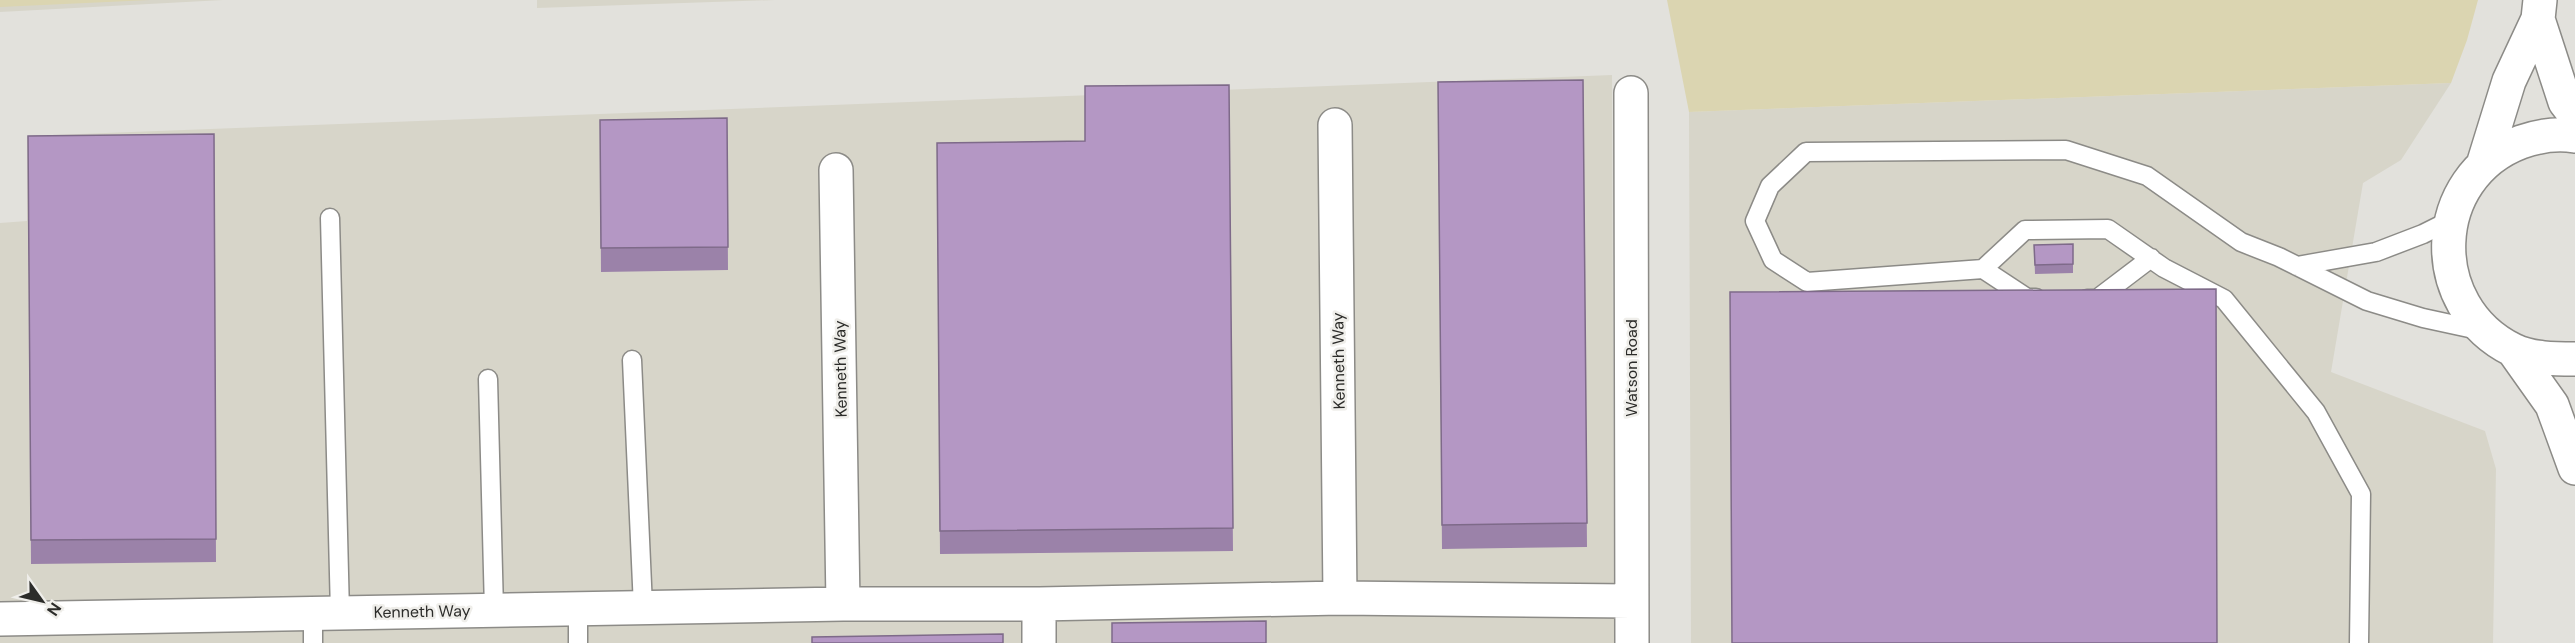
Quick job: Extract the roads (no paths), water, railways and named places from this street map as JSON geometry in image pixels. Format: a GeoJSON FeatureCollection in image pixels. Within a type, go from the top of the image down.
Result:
{"type":"FeatureCollection","features":[{"type":"Feature","properties":{"kind":"street"},"geometry":{"type":"LineString","coordinates":[[2539,10],[2565,102],[2575,115]]}},
{"type":"Feature","properties":{"kind":"street"},"geometry":{"type":"LineString","coordinates":[[2483,165],[2509,81],[2539,10]]}},
{"type":"Feature","properties":{"kind":"street","name":"Watson Road"},"geometry":{"type":"LineString","coordinates":[[1631,93],[1632,643]]}},
{"type":"Feature","properties":{"kind":"street","name":"Kenneth Way"},"geometry":{"type":"LineString","coordinates":[[1335,125],[1340,598]]}},
{"type":"Feature","properties":{"kind":"street"},"geometry":{"type":"LineString","coordinates":[[2575,136],[2565,134],[2535,137],[2507,147],[2483,165],[2463,190],[2451,220],[2448,250],[2452,280],[2465,308],[2485,331],[2513,350],[2546,359],[2575,359]]}},
{"type":"Feature","properties":{"kind":"street","name":"Kenneth Way"},"geometry":{"type":"LineString","coordinates":[[836,170],[843,604]]}},
{"type":"Feature","properties":{"kind":"street"},"geometry":{"type":"LineString","coordinates":[[2513,350],[2552,405],[2575,468]]}},
{"type":"Feature","properties":{"kind":"street","name":"Kenneth Way"},"geometry":{"type":"LineString","coordinates":[[0,619],[322,623],[494,610],[578,608],[1039,604],[1340,598],[1631,601]]}},
{"type":"Feature","properties":{"kind":"street"},"geometry":{"type":"LineString","coordinates":[[1039,604],[1039,643]]}},
{"type":"Feature","properties":{"kind":"lane"},"geometry":{"type":"LineString","coordinates":[[2050,298],[2027,298],[1983,269],[1807,282],[1773,260],[1755,221],[1770,186],[1806,152],[2066,150],[2147,176],[2241,242],[2297,266],[2367,302],[2423,318],[2485,331]]}},
{"type":"Feature","properties":{"kind":"lane"},"geometry":{"type":"LineString","coordinates":[[322,623],[330,218]]}},
{"type":"Feature","properties":{"kind":"lane"},"geometry":{"type":"LineString","coordinates":[[2297,266],[2376,252],[2423,234],[2451,220]]}},
{"type":"Feature","properties":{"kind":"lane"},"geometry":{"type":"LineString","coordinates":[[1983,269],[2025,230],[2108,229],[2164,268],[2224,299],[2316,412],[2361,494],[2359,643]]}},
{"type":"Feature","properties":{"kind":"lane"},"geometry":{"type":"LineString","coordinates":[[2073,299],[2097,299],[2151,258]]}},
{"type":"Feature","properties":{"kind":"lane"},"geometry":{"type":"LineString","coordinates":[[632,360],[643,607]]}},
{"type":"Feature","properties":{"kind":"lane"},"geometry":{"type":"LineString","coordinates":[[488,379],[494,610]]}},
{"type":"Feature","properties":{"kind":"lane"},"geometry":{"type":"LineString","coordinates":[[578,608],[578,643]]}}]}
